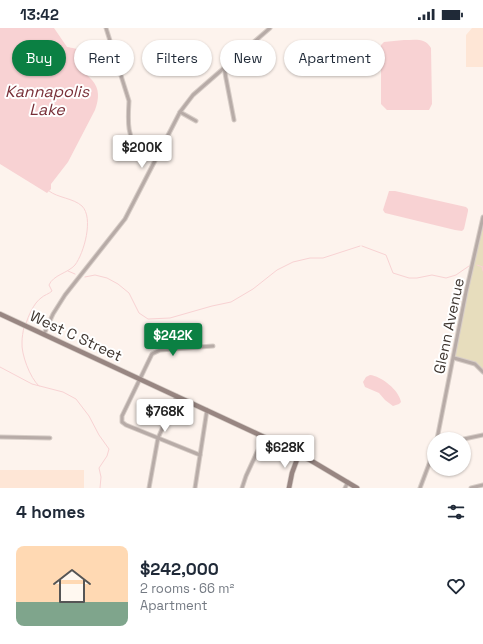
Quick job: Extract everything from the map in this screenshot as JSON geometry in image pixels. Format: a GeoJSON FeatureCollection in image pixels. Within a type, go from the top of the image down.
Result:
{"type":"FeatureCollection","features":[{"type":"Feature","properties":{"kind":"main road","name":"West C Street"},"geometry":{"type":"LineString","coordinates":[[0,314],[299,454],[357,488]]}},
{"type":"Feature","properties":{"kind":"main road"},"geometry":{"type":"LineString","coordinates":[[289,488],[299,454]]}},
{"type":"Feature","properties":{"kind":"street"},"geometry":{"type":"LineString","coordinates":[[106,28],[129,101],[129,130],[134,142],[141,152],[155,158]]}},
{"type":"Feature","properties":{"kind":"street"},"geometry":{"type":"LineString","coordinates":[[256,40],[270,28]]}},
{"type":"Feature","properties":{"kind":"street"},"geometry":{"type":"LineString","coordinates":[[44,334],[53,314],[65,295],[125,219],[155,158],[180,112],[193,95],[220,71]]}},
{"type":"Feature","properties":{"kind":"street"},"geometry":{"type":"LineString","coordinates":[[226,76],[234,120]]}},
{"type":"Feature","properties":{"kind":"street"},"geometry":{"type":"LineString","coordinates":[[180,112],[196,121]]}},
{"type":"Feature","properties":{"kind":"street","name":"Glenn Avenue"},"geometry":{"type":"LineString","coordinates":[[438,432],[466,292],[483,217]]}},
{"type":"Feature","properties":{"kind":"street"},"geometry":{"type":"LineString","coordinates":[[200,455],[126,425],[122,422],[122,416],[152,354],[160,350],[212,346]]}},
{"type":"Feature","properties":{"kind":"street"},"geometry":{"type":"LineString","coordinates":[[454,358],[475,364],[483,372]]}},
{"type":"Feature","properties":{"kind":"street"},"geometry":{"type":"LineString","coordinates":[[149,488],[158,438],[177,396]]}},
{"type":"Feature","properties":{"kind":"street"},"geometry":{"type":"LineString","coordinates":[[195,488],[207,410]]}},
{"type":"Feature","properties":{"kind":"street"},"geometry":{"type":"LineString","coordinates":[[471,438],[483,435]]}},
{"type":"Feature","properties":{"kind":"street"},"geometry":{"type":"LineString","coordinates":[[0,437],[50,438]]}},
{"type":"Feature","properties":{"kind":"street"},"geometry":{"type":"LineString","coordinates":[[242,488],[264,437]]}},
{"type":"Feature","properties":{"kind":"street"},"geometry":{"type":"LineString","coordinates":[[420,488],[427,470]]}},
{"type":"Feature","properties":{"kind":"street"},"geometry":{"type":"LineString","coordinates":[[345,488],[348,482]]}},
{"type":"Feature","properties":{"kind":"street"},"geometry":{"type":"LineString","coordinates":[[471,488],[483,485]]}},
{"type":"Feature","properties":{"kind":"shaded area"},"geometry":{"type":"Polygon","coordinates":[[[472,28],[483,28],[483,67],[466,67],[466,35],[472,28]]]}},
{"type":"Feature","properties":{"kind":"shaded area"},"geometry":{"type":"Polygon","coordinates":[[[483,216],[483,372],[475,364],[454,358],[483,216]]]}},
{"type":"Feature","properties":{"kind":"shaded area"},"geometry":{"type":"Polygon","coordinates":[[[0,470],[84,470],[84,488],[0,488],[0,470]]]}},
{"type":"Feature","properties":{"kind":"water","name":"Kannapolis Lake"},"geometry":{"type":"Polygon","coordinates":[[[0,28],[54,28],[62,40],[12,40],[12,76],[66,76],[66,46],[74,48],[74,76],[89,76],[95,83],[98,91],[95,110],[68,162],[51,184],[51,189],[47,193],[0,164],[0,28]]]}},
{"type":"Feature","properties":{"kind":"water"},"geometry":{"type":"Polygon","coordinates":[[[415,40],[429,44],[431,48],[432,104],[429,110],[387,110],[381,104],[381,76],[385,76],[385,42],[415,40]]]}},
{"type":"Feature","properties":{"kind":"water"},"geometry":{"type":"Polygon","coordinates":[[[389,191],[395,191],[466,207],[468,211],[464,229],[462,231],[455,230],[385,213],[383,210],[389,191]]]}},
{"type":"Feature","properties":{"kind":"water"},"geometry":{"type":"Polygon","coordinates":[[[370,375],[389,384],[400,397],[401,402],[393,406],[379,393],[365,387],[363,382],[366,377],[370,375]]]}},
{"type":"Feature","properties":{"kind":"waterway"},"geometry":{"type":"LineString","coordinates":[[26,324],[38,300],[52,291],[49,285],[51,282],[57,276],[75,265],[82,252],[86,236],[86,211],[82,206],[74,201],[49,191]]}},
{"type":"Feature","properties":{"kind":"waterway"},"geometry":{"type":"LineString","coordinates":[[85,277],[95,275],[107,278],[118,284],[129,293],[139,313],[148,319],[170,318],[231,302],[253,289],[277,270],[293,262],[310,258],[323,258],[360,246]]}},
{"type":"Feature","properties":{"kind":"waterway"},"geometry":{"type":"LineString","coordinates":[[362,246],[386,255],[393,273],[409,278],[432,275],[446,278],[456,275],[469,266]]}},
{"type":"Feature","properties":{"kind":"waterway"},"geometry":{"type":"LineString","coordinates":[[477,265],[483,267]]}},
{"type":"Feature","properties":{"kind":"waterway"},"geometry":{"type":"LineString","coordinates":[[482,267],[483,271]]}},
{"type":"Feature","properties":{"kind":"waterway"},"geometry":{"type":"LineString","coordinates":[[68,271],[75,274]]}},
{"type":"Feature","properties":{"kind":"waterway"},"geometry":{"type":"LineString","coordinates":[[24,327],[22,340],[23,353],[29,372],[39,386]]}},
{"type":"Feature","properties":{"kind":"waterway"},"geometry":{"type":"LineString","coordinates":[[0,367],[32,384],[63,392],[76,399],[89,416],[99,435],[109,449],[107,456],[99,468],[101,477],[100,488]]}}]}
